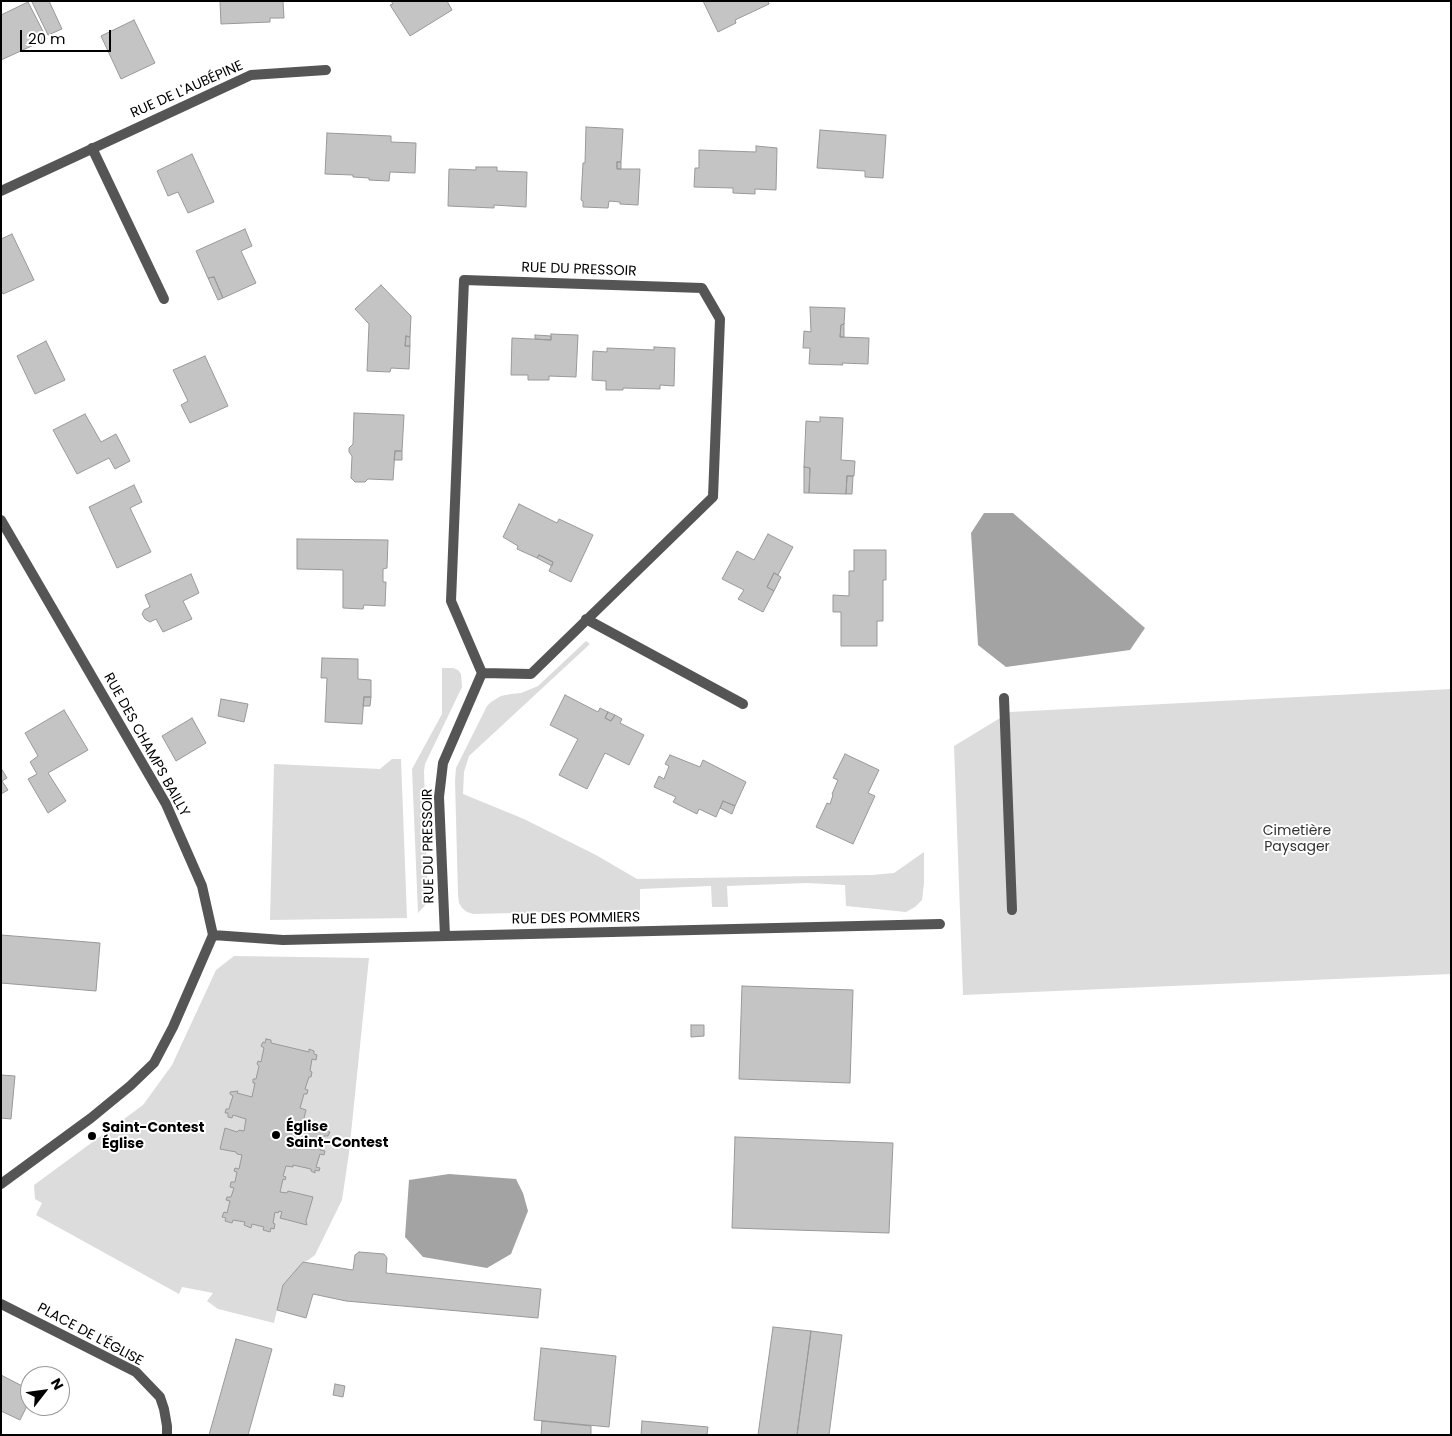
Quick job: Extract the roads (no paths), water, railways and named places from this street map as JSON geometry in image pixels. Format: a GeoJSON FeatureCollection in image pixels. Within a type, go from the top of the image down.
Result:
{"type":"FeatureCollection","features":[{"type":"Feature","properties":{"kind":"street","name":"RUE DE L'AUBÉPINE"},"geometry":{"type":"LineString","coordinates":[[1,191],[251,75],[326,70]]}},
{"type":"Feature","properties":{"kind":"street"},"geometry":{"type":"LineString","coordinates":[[92,148],[164,299]]}},
{"type":"Feature","properties":{"kind":"street","name":"RUE DU PRESSOIR"},"geometry":{"type":"LineString","coordinates":[[445,936],[439,797],[443,763],[482,673],[451,601],[464,280],[702,288],[720,319],[713,497],[530,674],[482,673]]}},
{"type":"Feature","properties":{"kind":"street","name":"RUE DES CHAMPS BAILLY"},"geometry":{"type":"LineString","coordinates":[[1,520],[166,804],[202,886],[213,935]]}},
{"type":"Feature","properties":{"kind":"street"},"geometry":{"type":"LineString","coordinates":[[586,619],[743,704]]}},
{"type":"Feature","properties":{"kind":"street"},"geometry":{"type":"LineString","coordinates":[[1004,698],[1012,910]]}},
{"type":"Feature","properties":{"kind":"street","name":"RUE DES POMMIERS"},"geometry":{"type":"LineString","coordinates":[[213,935],[283,940],[940,924]]}},
{"type":"Feature","properties":{"kind":"street"},"geometry":{"type":"LineString","coordinates":[[1,1184],[92,1118],[154,1063],[173,1027],[213,935]]}},
{"type":"Feature","properties":{"kind":"street","name":"PLACE DE L'ÉGLISE"},"geometry":{"type":"LineString","coordinates":[[1,1304],[136,1372],[160,1397],[164,1409],[167,1435]]}},
{"type":"Feature","properties":{"kind":"place","name":"Église Saint-Contest"},"geometry":{"type":"Point","coordinates":[276,1135]}},
{"type":"Feature","properties":{"kind":"place","name":"Saint-Contest Église"},"geometry":{"type":"Point","coordinates":[92,1136]}},
{"type":"Feature","properties":{"kind":"park label","name":"Cimetière Paysager"},"geometry":{"type":"Point","coordinates":[1297,840]}}]}
